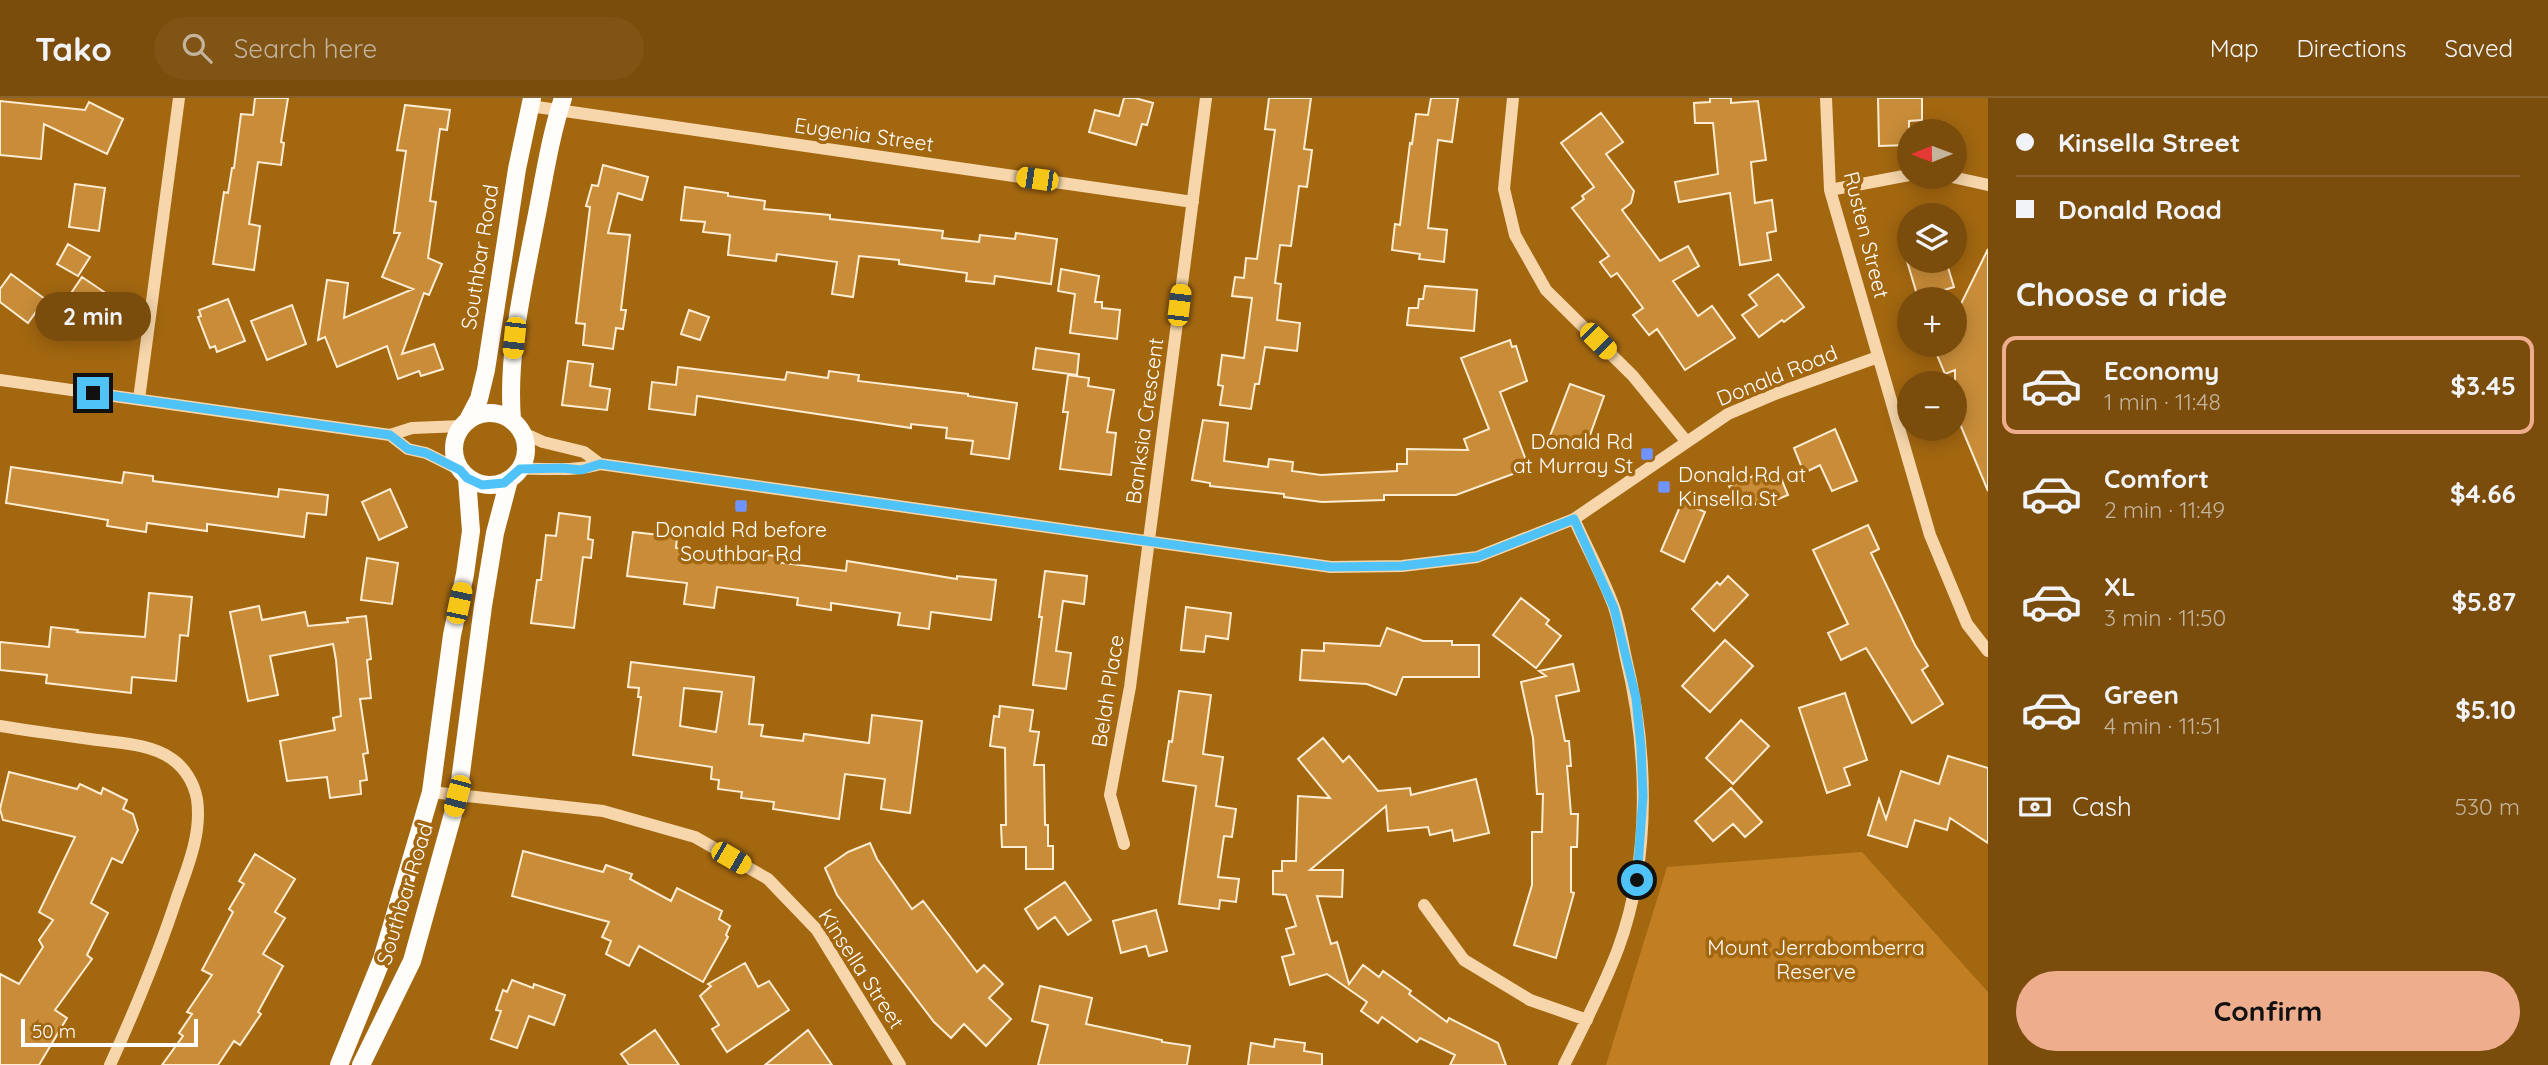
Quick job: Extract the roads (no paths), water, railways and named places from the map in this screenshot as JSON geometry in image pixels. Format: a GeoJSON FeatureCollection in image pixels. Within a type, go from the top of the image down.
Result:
{"type":"FeatureCollection","features":[{"type":"Feature","properties":{"kind":"main road","name":"Southbar Road"},"geometry":{"type":"LineString","coordinates":[[465,423],[479,399],[486,370],[517,169],[531,102]]}},
{"type":"Feature","properties":{"kind":"main road"},"geometry":{"type":"LineString","coordinates":[[516,426],[505,416],[490,413],[465,423],[456,436],[453,447],[455,459],[463,474],[488,486],[515,475],[526,446],[516,426],[510,375],[514,338],[561,105]]}},
{"type":"Feature","properties":{"kind":"main road","name":"Southbar Road"},"geometry":{"type":"LineString","coordinates":[[339,1065],[382,959],[431,792],[452,635],[471,531],[463,474]]}},
{"type":"Feature","properties":{"kind":"main road","name":"Southbar Road"},"geometry":{"type":"LineString","coordinates":[[361,1065],[412,961],[457,796],[495,534],[515,475]]}},
{"type":"Feature","properties":{"kind":"street"},"geometry":{"type":"LineString","coordinates":[[139,399],[179,98]]}},
{"type":"Feature","properties":{"kind":"street","name":"Banksia Crescent"},"geometry":{"type":"LineString","coordinates":[[1148,541],[1206,98]]}},
{"type":"Feature","properties":{"kind":"street"},"geometry":{"type":"LineString","coordinates":[[1513,98],[1504,189],[1515,235],[1546,290],[1633,376],[1686,441]]}},
{"type":"Feature","properties":{"kind":"street","name":"Rusten Street"},"geometry":{"type":"LineString","coordinates":[[1826,98],[1830,190],[1930,535],[1967,624],[1988,651]]}},
{"type":"Feature","properties":{"kind":"street","name":"Eugenia Street"},"geometry":{"type":"LineString","coordinates":[[531,102],[1193,202]]}},
{"type":"Feature","properties":{"kind":"street"},"geometry":{"type":"LineString","coordinates":[[1830,190],[1897,177]]}},
{"type":"Feature","properties":{"kind":"street"},"geometry":{"type":"LineString","coordinates":[[1967,180],[1988,185]]}},
{"type":"Feature","properties":{"kind":"street","name":"Donald Road"},"geometry":{"type":"LineString","coordinates":[[515,475],[562,468],[581,470],[600,464],[1331,567],[1402,566],[1477,557],[1574,519],[1728,414],[1878,357]]}},
{"type":"Feature","properties":{"kind":"street"},"geometry":{"type":"LineString","coordinates":[[0,380],[390,435],[412,428],[465,423]]}},
{"type":"Feature","properties":{"kind":"street","name":"Donald Road"},"geometry":{"type":"LineString","coordinates":[[516,426],[543,442],[584,452],[600,464]]}},
{"type":"Feature","properties":{"kind":"street"},"geometry":{"type":"LineString","coordinates":[[390,435],[408,449],[426,453],[463,474]]}},
{"type":"Feature","properties":{"kind":"street"},"geometry":{"type":"LineString","coordinates":[[1564,1065],[1587,1020],[1618,947],[1637,880],[1643,796],[1636,698],[1614,608],[1574,519]]}},
{"type":"Feature","properties":{"kind":"street","name":"Belah Place"},"geometry":{"type":"LineString","coordinates":[[1124,844],[1110,794],[1130,687],[1148,541]]}},
{"type":"Feature","properties":{"kind":"street"},"geometry":{"type":"LineString","coordinates":[[0,726],[157,751],[184,769],[197,797],[197,830],[193,849],[158,955],[110,1065]]}},
{"type":"Feature","properties":{"kind":"street","name":"Kinsella Street"},"geometry":{"type":"LineString","coordinates":[[431,792],[603,811],[695,837],[768,879],[817,930],[900,1065]]}},
{"type":"Feature","properties":{"kind":"street"},"geometry":{"type":"LineString","coordinates":[[1424,905],[1464,960],[1530,1000],[1587,1020]]}},
{"type":"Feature","properties":{"kind":"place","name":"Donald Rd at Murray St"},"geometry":{"type":"Point","coordinates":[1647,454]}},
{"type":"Feature","properties":{"kind":"place","name":"Donald Rd at Kinsella St"},"geometry":{"type":"Point","coordinates":[1664,487]}},
{"type":"Feature","properties":{"kind":"place","name":"Donald Rd before Southbar Rd"},"geometry":{"type":"Point","coordinates":[741,506]}},
{"type":"Feature","properties":{"kind":"park label","name":"Mount Jerrabomberra Reserve"},"geometry":{"type":"Point","coordinates":[1816,960]}}]}
